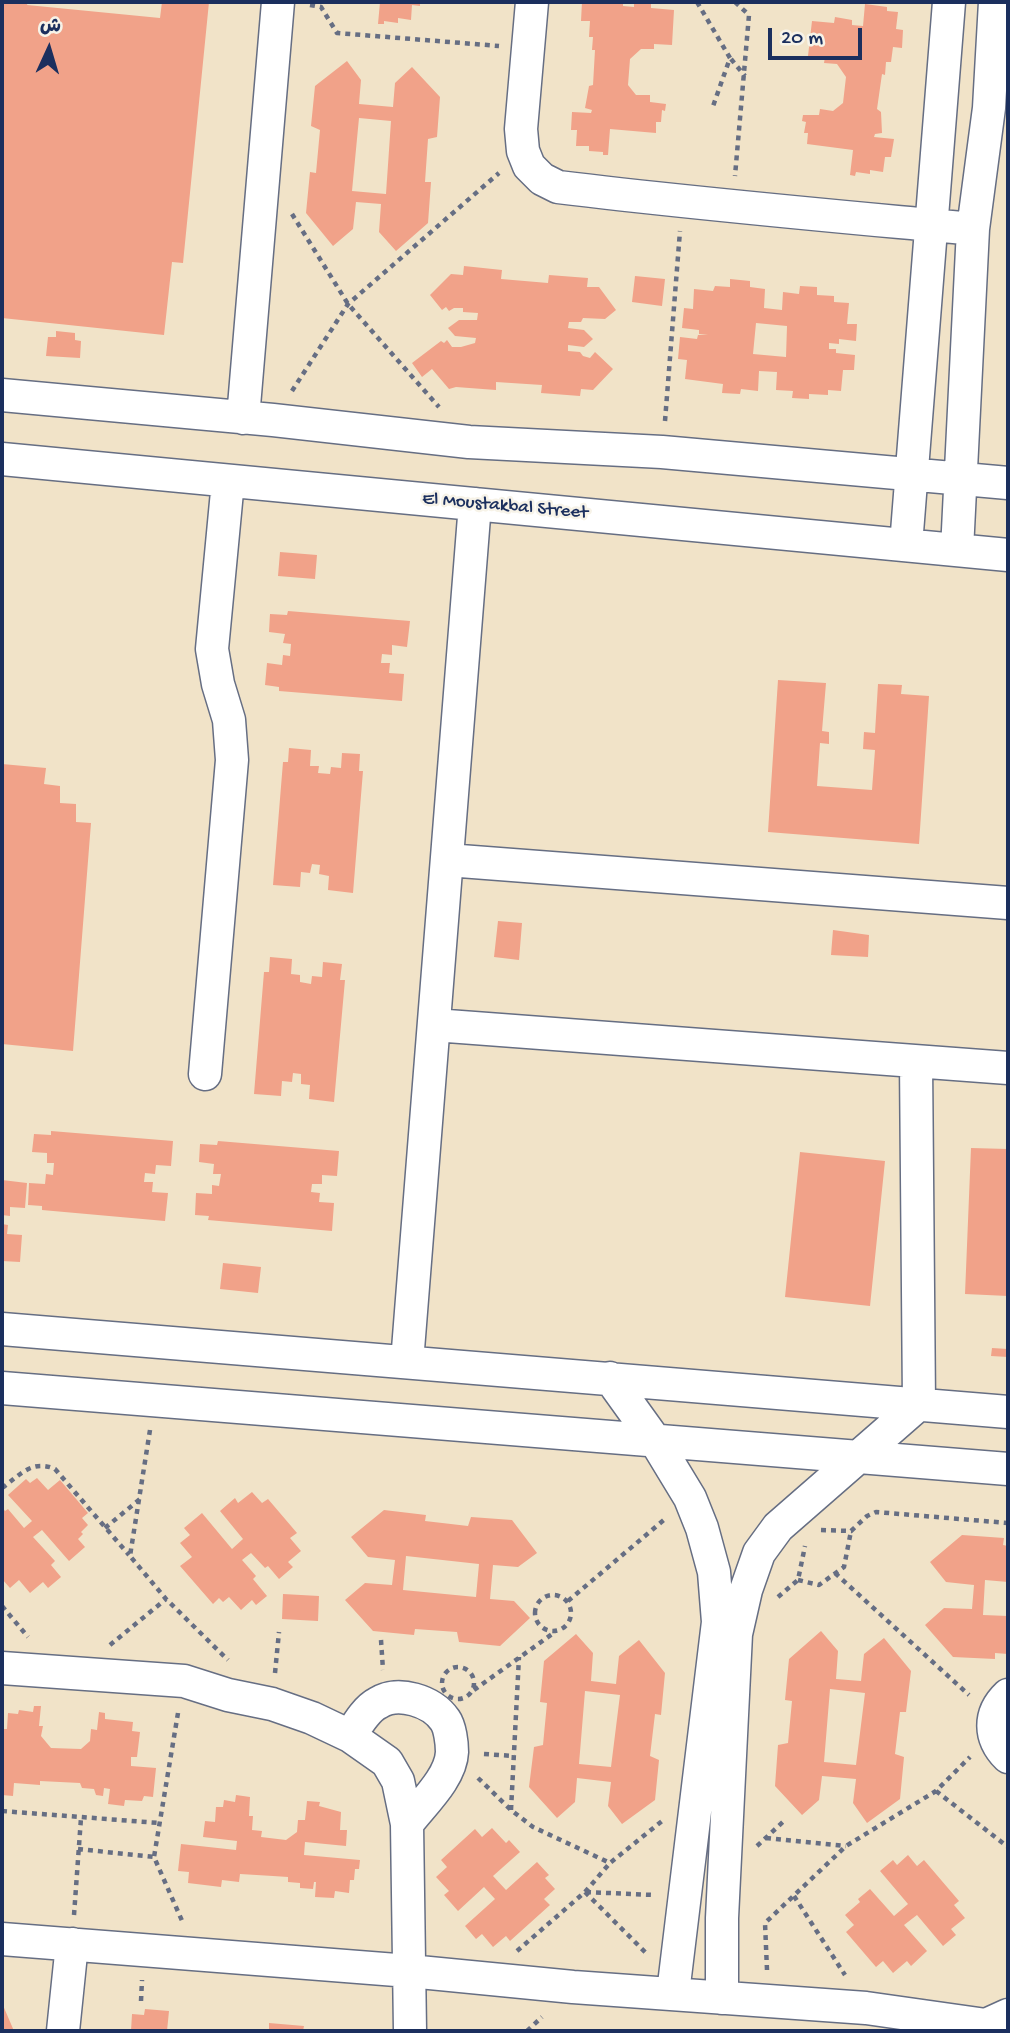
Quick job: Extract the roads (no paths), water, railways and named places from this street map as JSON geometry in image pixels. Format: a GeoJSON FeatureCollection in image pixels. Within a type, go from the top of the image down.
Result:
{"type":"FeatureCollection","features":[{"type":"Feature","properties":{"kind":"street"},"geometry":{"type":"LineString","coordinates":[[532,2],[521,129],[523,151],[529,166],[542,179],[558,187],[682,202],[973,229]]}},
{"type":"Feature","properties":{"kind":"street"},"geometry":{"type":"LineString","coordinates":[[906,545],[949,2]]}},
{"type":"Feature","properties":{"kind":"street"},"geometry":{"type":"LineString","coordinates":[[957,550],[973,229],[998,109],[995,2]]}},
{"type":"Feature","properties":{"kind":"street"},"geometry":{"type":"LineString","coordinates":[[258,419],[289,3]]}},
{"type":"Feature","properties":{"kind":"street"},"geometry":{"type":"LineString","coordinates":[[2,395],[469,442],[662,452],[1008,483]]}},
{"type":"Feature","properties":{"kind":"street","name":"El Moustakbal Street"},"geometry":{"type":"LineString","coordinates":[[2,459],[1008,555]]}},
{"type":"Feature","properties":{"kind":"street"},"geometry":{"type":"LineString","coordinates":[[205,1074],[232,760],[229,720],[218,684],[212,649],[228,481]]}},
{"type":"Feature","properties":{"kind":"street"},"geometry":{"type":"LineString","coordinates":[[407,1362],[475,504]]}},
{"type":"Feature","properties":{"kind":"street"},"geometry":{"type":"LineString","coordinates":[[447,860],[1008,903]]}},
{"type":"Feature","properties":{"kind":"street"},"geometry":{"type":"LineString","coordinates":[[434,1026],[1008,1068]]}},
{"type":"Feature","properties":{"kind":"street"},"geometry":{"type":"LineString","coordinates":[[722,1998],[722,1918],[736,1634],[746,1590],[759,1553],[778,1527],[919,1404],[916,1062]]}},
{"type":"Feature","properties":{"kind":"street"},"geometry":{"type":"LineString","coordinates":[[2,1329],[1008,1412]]}},
{"type":"Feature","properties":{"kind":"street"},"geometry":{"type":"LineString","coordinates":[[610,1378],[656,1442],[690,1498],[702,1528],[714,1572],[718,1622],[674,1988]]}},
{"type":"Feature","properties":{"kind":"street"},"geometry":{"type":"LineString","coordinates":[[2,1388],[1008,1469]]}},
{"type":"Feature","properties":{"kind":"street"},"geometry":{"type":"LineString","coordinates":[[2,1668],[184,1681],[228,1695],[272,1704],[312,1718],[350,1735],[387,1762],[398,1781],[407,1824],[410,2031]]}},
{"type":"Feature","properties":{"kind":"street"},"geometry":{"type":"LineString","coordinates":[[350,1735],[374,1704],[385,1699],[418,1700],[430,1706],[445,1721],[452,1753],[447,1770],[407,1824]]}},
{"type":"Feature","properties":{"kind":"street"},"geometry":{"type":"LineString","coordinates":[[2,1939],[486,1978],[674,1988],[722,1998],[866,2008],[986,2025],[1008,2013]]}},
{"type":"Feature","properties":{"kind":"street"},"geometry":{"type":"LineString","coordinates":[[63,2031],[72,1944]]}},
{"type":"Feature","properties":{"kind":"street"},"geometry":{"type":"LineString","coordinates":[[1004,2031],[1008,2013]]}}]}
